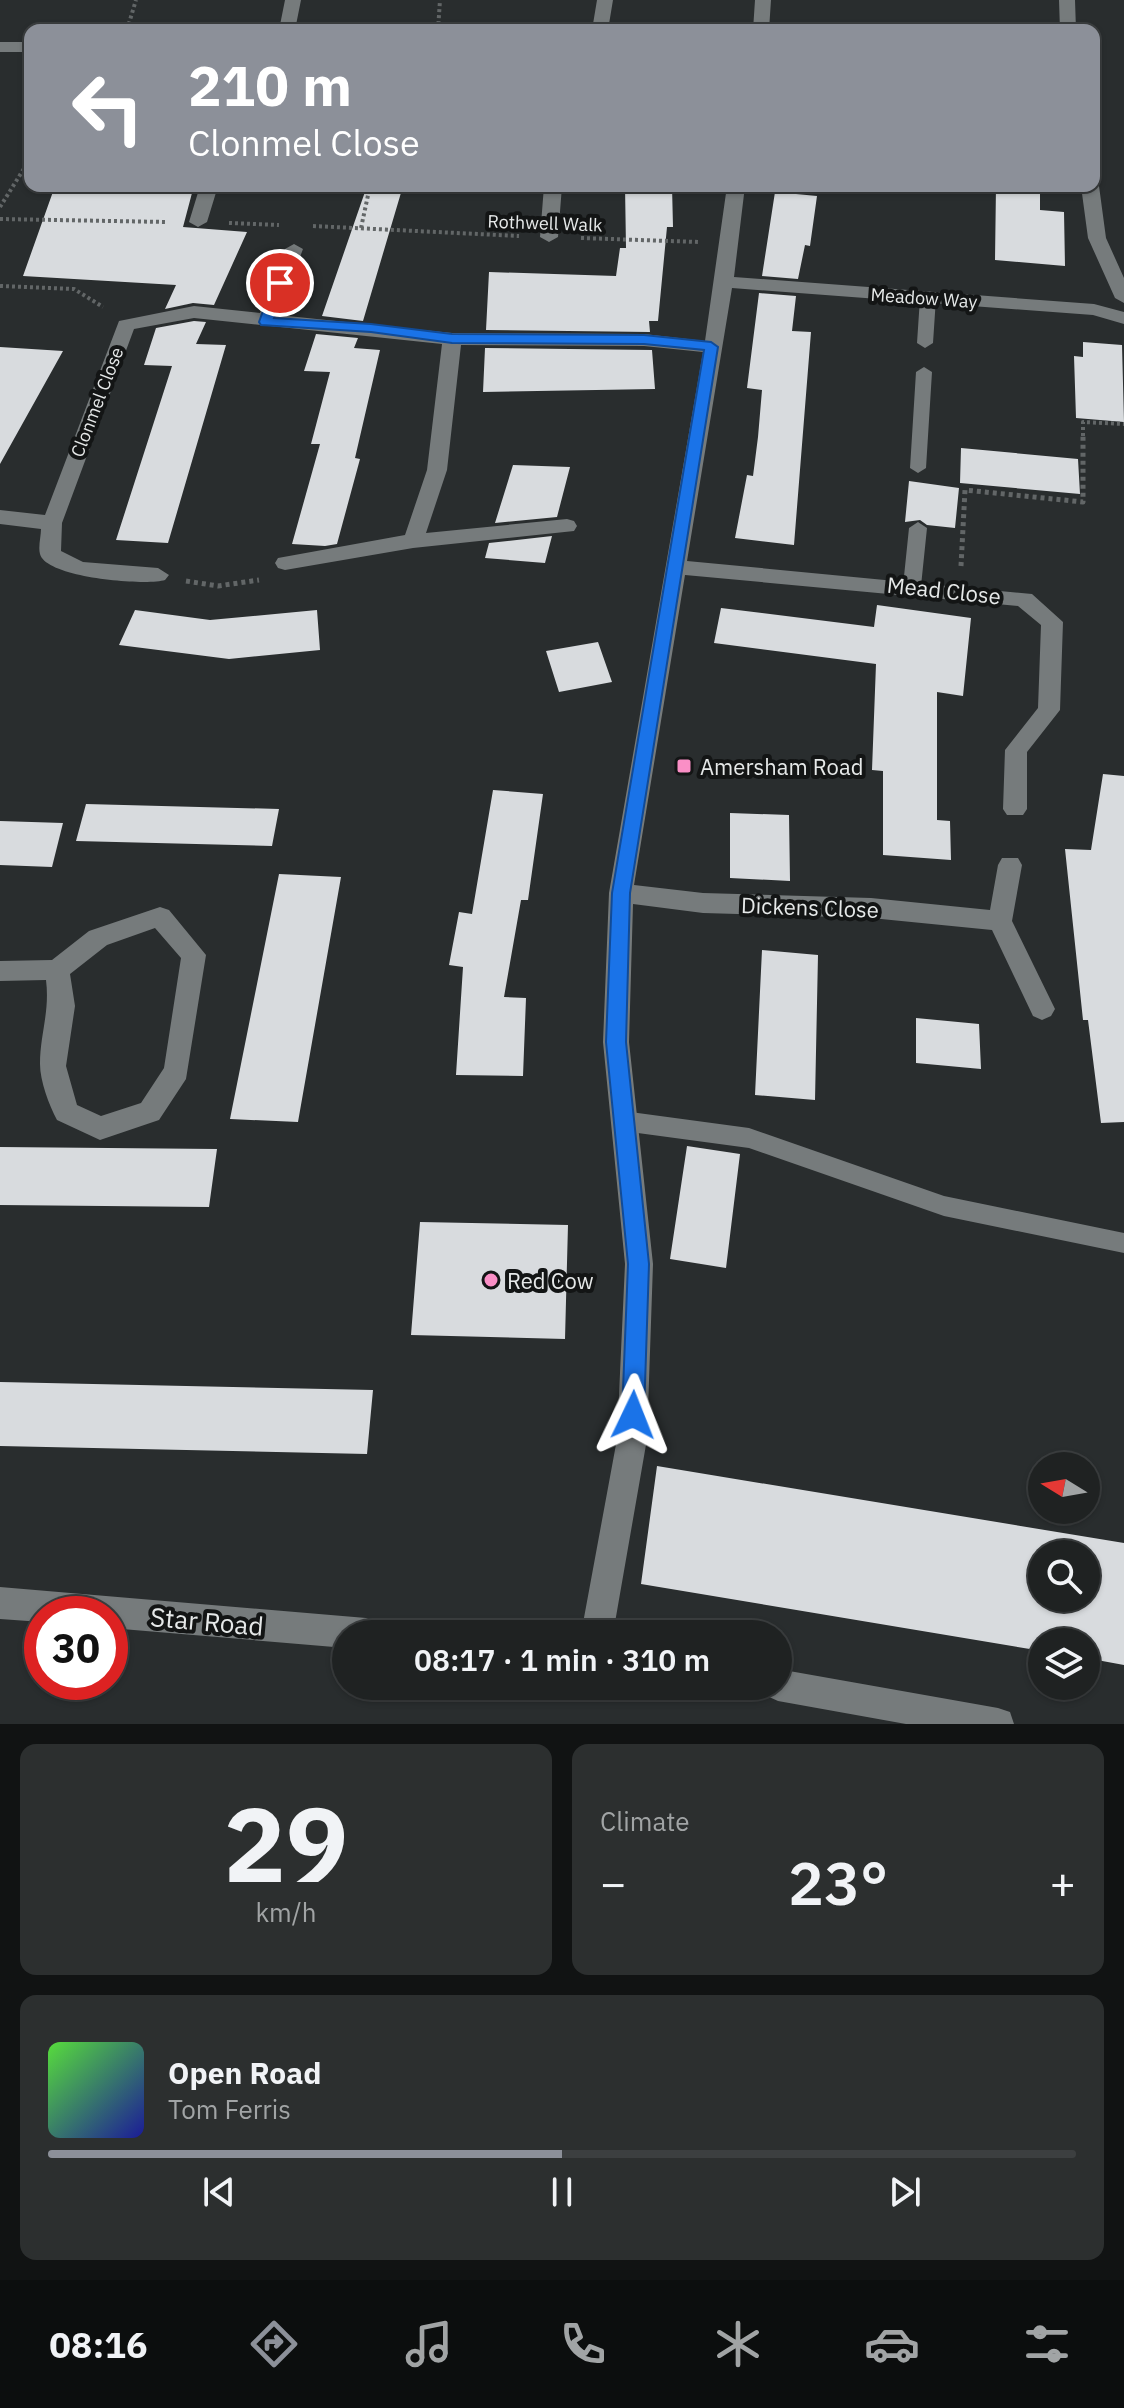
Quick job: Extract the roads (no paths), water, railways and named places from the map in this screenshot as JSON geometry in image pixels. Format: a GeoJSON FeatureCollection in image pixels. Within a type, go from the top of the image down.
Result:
{"type":"FeatureCollection","features":[{"type":"Feature","properties":{"kind":"street"},"geometry":{"type":"LineString","coordinates":[[288,24],[293,0]]}},
{"type":"Feature","properties":{"kind":"street"},"geometry":{"type":"LineString","coordinates":[[601,24],[605,0]]}},
{"type":"Feature","properties":{"kind":"street"},"geometry":{"type":"LineString","coordinates":[[761,24],[763,0]]}},
{"type":"Feature","properties":{"kind":"street"},"geometry":{"type":"LineString","coordinates":[[1067,0],[1068,24]]}},
{"type":"Feature","properties":{"kind":"street"},"geometry":{"type":"LineString","coordinates":[[0,47],[24,47]]}},
{"type":"Feature","properties":{"kind":"street"},"geometry":{"type":"LineString","coordinates":[[198,222],[207,192]]}},
{"type":"Feature","properties":{"kind":"street"},"geometry":{"type":"LineString","coordinates":[[549,237],[553,192]]}},
{"type":"Feature","properties":{"kind":"street"},"geometry":{"type":"LineString","coordinates":[[600,1620],[632,1439],[639,1264],[616,1042],[621,893],[724,282],[735,192]]}},
{"type":"Feature","properties":{"kind":"street"},"geometry":{"type":"LineString","coordinates":[[1091,192],[1097,238],[1124,298]]}},
{"type":"Feature","properties":{"kind":"street"},"geometry":{"type":"LineString","coordinates":[[266,322],[294,249]]}},
{"type":"Feature","properties":{"kind":"street","name":"Meadow Way"},"geometry":{"type":"LineString","coordinates":[[724,282],[1094,310],[1124,318]]}},
{"type":"Feature","properties":{"kind":"street","name":"Clonmel Close"},"geometry":{"type":"LineString","coordinates":[[52,523],[126,325],[194,312],[266,322],[371,328],[452,339],[644,340],[711,347]]}},
{"type":"Feature","properties":{"kind":"street"},"geometry":{"type":"LineString","coordinates":[[413,541],[437,470],[452,339]]}},
{"type":"Feature","properties":{"kind":"street"},"geometry":{"type":"LineString","coordinates":[[0,517],[52,523],[50,554],[79,569],[158,575]]}},
{"type":"Feature","properties":{"kind":"street"},"geometry":{"type":"LineString","coordinates":[[285,563],[413,541],[567,526]]}},
{"type":"Feature","properties":{"kind":"street","name":"Mead Close"},"geometry":{"type":"LineString","coordinates":[[677,567],[912,586],[1024,599],[1052,622],[1049,710],[1016,750],[1015,809]]}},
{"type":"Feature","properties":{"kind":"street"},"geometry":{"type":"LineString","coordinates":[[1010,865],[1000,921],[1042,1009]]}},
{"type":"Feature","properties":{"kind":"street","name":"Dickens Close"},"geometry":{"type":"LineString","coordinates":[[621,893],[703,903],[871,908],[1000,921]]}},
{"type":"Feature","properties":{"kind":"street"},"geometry":{"type":"LineString","coordinates":[[0,971],[57,970],[98,938],[160,917],[194,955],[177,1071],[150,1112],[100,1128],[66,1112],[53,1066],[62,1006],[57,970]]}},
{"type":"Feature","properties":{"kind":"street","name":"Star Road"},"geometry":{"type":"LineString","coordinates":[[0,1603],[332,1631]]}},
{"type":"Feature","properties":{"kind":"street"},"geometry":{"type":"LineString","coordinates":[[792,1687],[998,1724]]}},
{"type":"Feature","properties":{"kind":"lane"},"geometry":{"type":"LineString","coordinates":[[925,343],[928,298]]}},
{"type":"Feature","properties":{"kind":"lane"},"geometry":{"type":"LineString","coordinates":[[918,468],[924,372]]}},
{"type":"Feature","properties":{"kind":"lane"},"geometry":{"type":"LineString","coordinates":[[912,586],[918,528]]}},
{"type":"Feature","properties":{"kind":"lane"},"geometry":{"type":"LineString","coordinates":[[623,1121],[749,1138],[944,1206],[1124,1243]]}},
{"type":"Feature","properties":{"kind":"place","name":"Amersham Road"},"geometry":{"type":"Point","coordinates":[684,766]}},
{"type":"Feature","properties":{"kind":"place","name":"Red Cow"},"geometry":{"type":"Point","coordinates":[491,1280]}}]}
